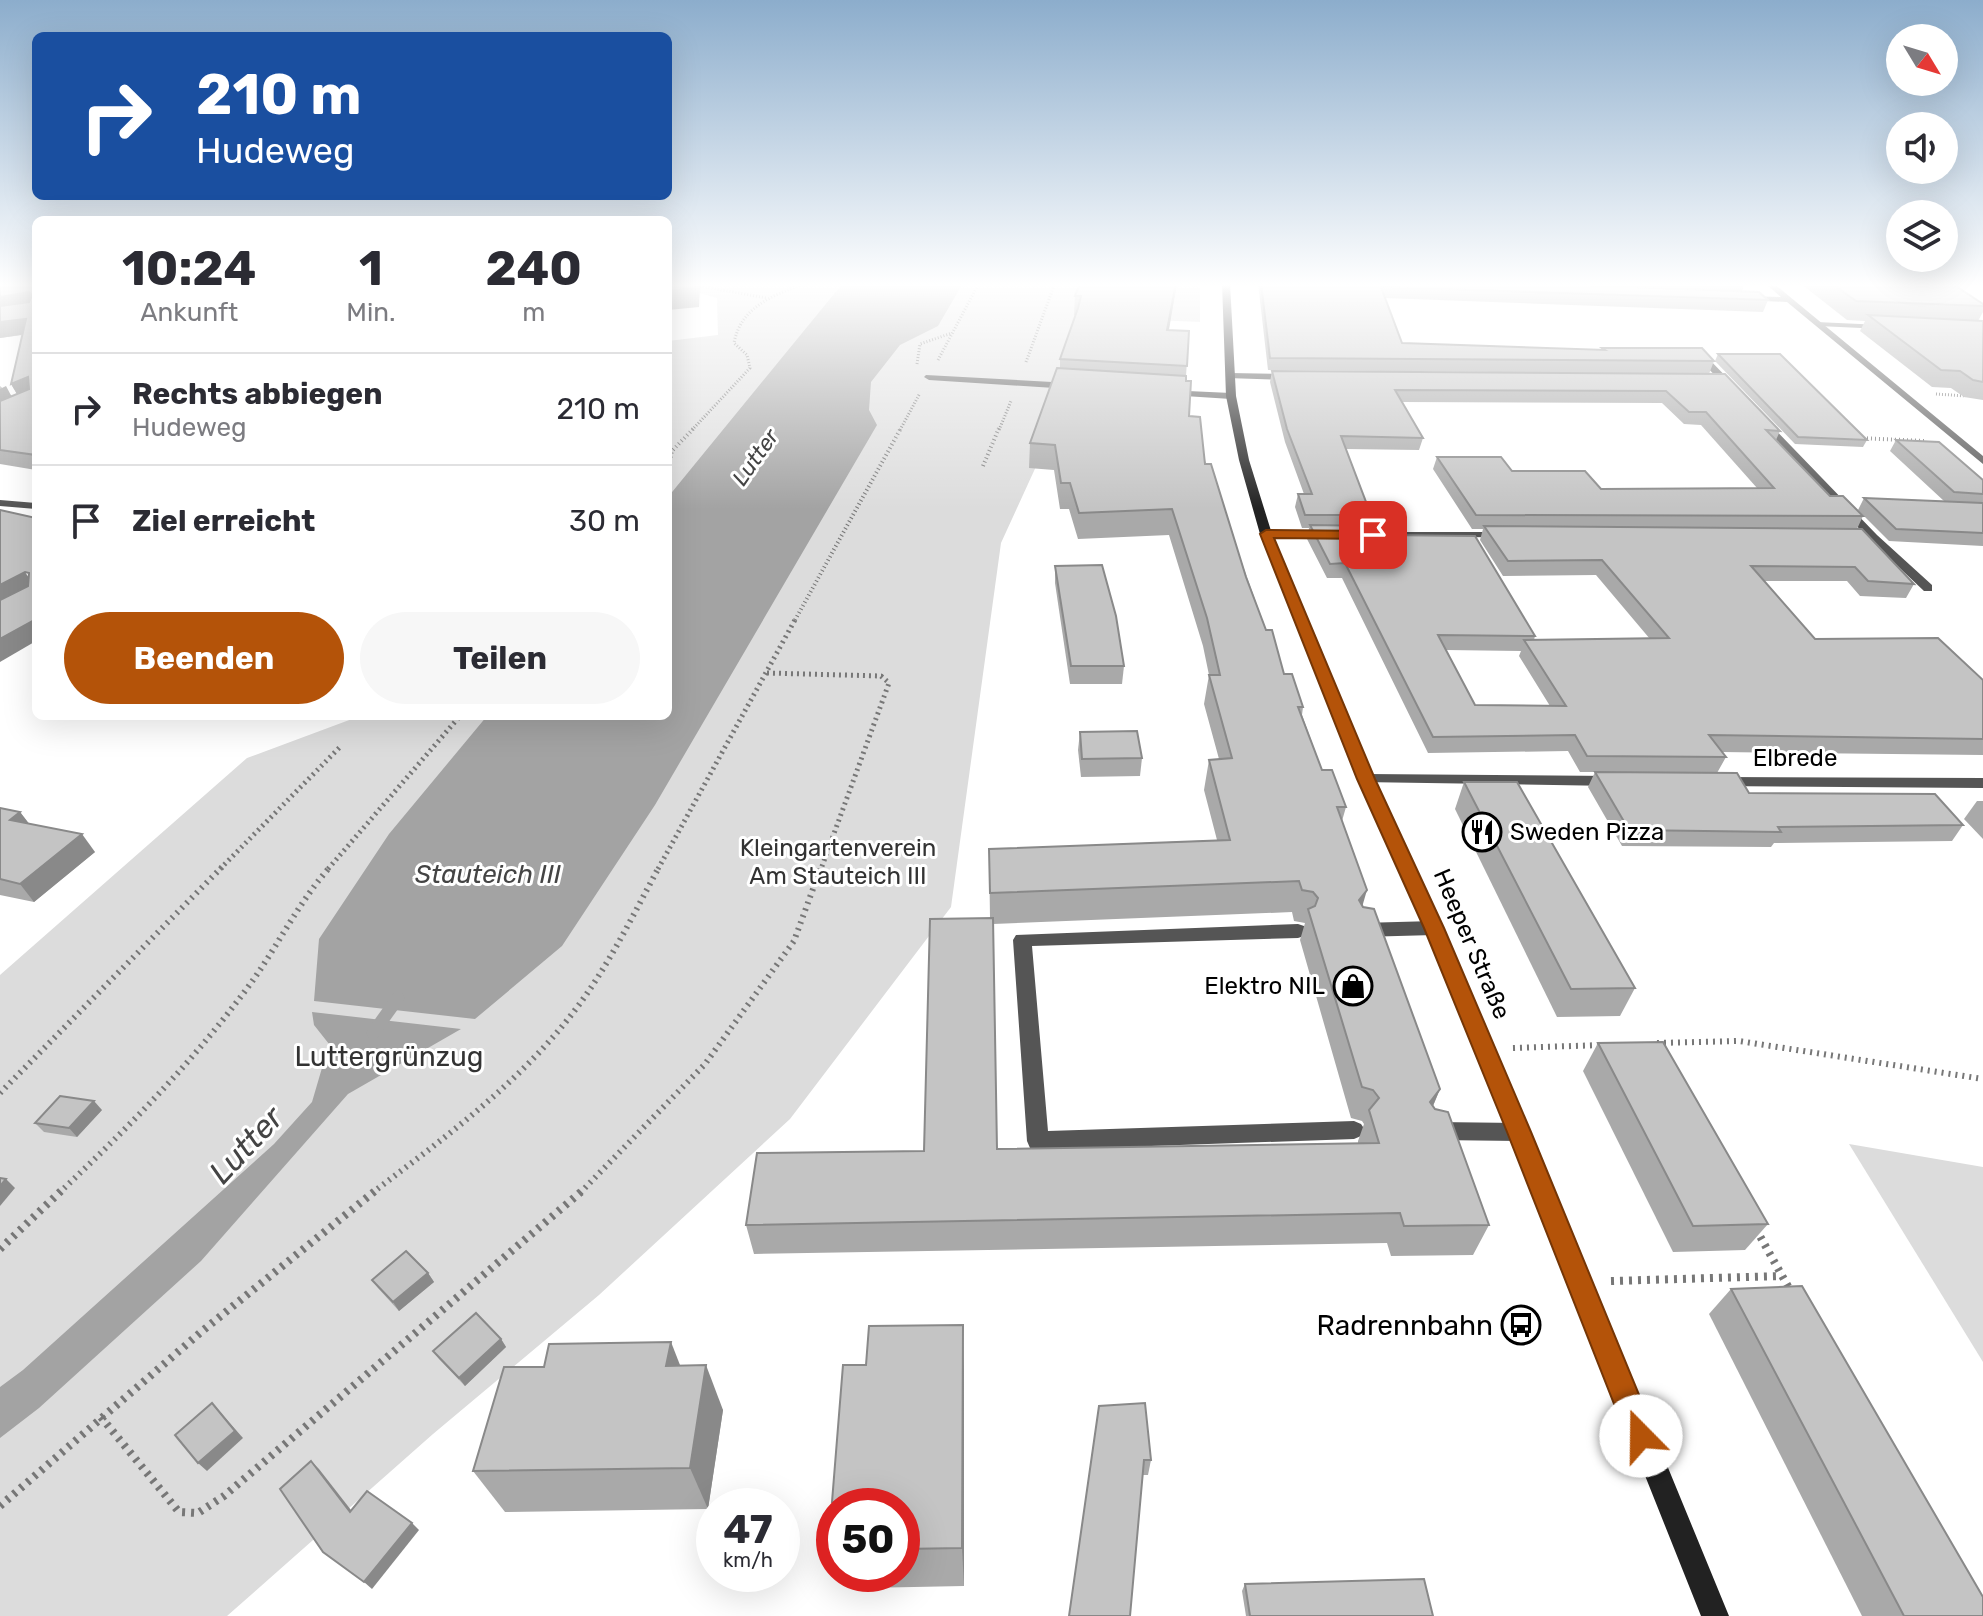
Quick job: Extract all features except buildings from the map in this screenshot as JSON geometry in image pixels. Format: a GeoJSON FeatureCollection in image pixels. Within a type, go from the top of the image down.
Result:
{"type":"FeatureCollection","features":[{"type":"Feature","properties":{"kind":"main road","name":"Heeper Straße"},"geometry":{"type":"LineString","coordinates":[[1229,358],[1231,396],[1244,460],[1266,534],[1366,779],[1434,928],[1519,1132],[1715,1616]]}},
{"type":"Feature","properties":{"kind":"street"},"geometry":{"type":"LineString","coordinates":[[1703,358],[1745,402]]}},
{"type":"Feature","properties":{"kind":"street"},"geometry":{"type":"LineString","coordinates":[[1860,358],[1983,461]]}},
{"type":"Feature","properties":{"kind":"street"},"geometry":{"type":"LineString","coordinates":[[1230,376],[1298,377]]}},
{"type":"Feature","properties":{"kind":"street"},"geometry":{"type":"LineString","coordinates":[[929,377],[1079,387]]}},
{"type":"Feature","properties":{"kind":"street"},"geometry":{"type":"LineString","coordinates":[[1709,380],[1725,380]]}},
{"type":"Feature","properties":{"kind":"street"},"geometry":{"type":"LineString","coordinates":[[1155,392],[1231,396]]}},
{"type":"Feature","properties":{"kind":"street"},"geometry":{"type":"LineString","coordinates":[[1755,412],[1873,537],[1928,588]]}},
{"type":"Feature","properties":{"kind":"street"},"geometry":{"type":"LineString","coordinates":[[0,503],[32,506]]}},
{"type":"Feature","properties":{"kind":"street"},"geometry":{"type":"LineString","coordinates":[[1266,534],[1510,536]]}},
{"type":"Feature","properties":{"kind":"street"},"geometry":{"type":"LineString","coordinates":[[1858,537],[1873,537]]}},
{"type":"Feature","properties":{"kind":"street"},"geometry":{"type":"LineString","coordinates":[[1366,779],[1630,781]]}},
{"type":"Feature","properties":{"kind":"street","name":"Elbrede"},"geometry":{"type":"LineString","coordinates":[[1708,782],[1983,783]]}},
{"type":"Feature","properties":{"kind":"street"},"geometry":{"type":"LineString","coordinates":[[1361,930],[1434,928]]}},
{"type":"Feature","properties":{"kind":"street"},"geometry":{"type":"LineString","coordinates":[[1298,931],[1022,940],[1038,1141],[1354,1130]]}},
{"type":"Feature","properties":{"kind":"street"},"geometry":{"type":"LineString","coordinates":[[1430,1131],[1519,1132]]}},
{"type":"Feature","properties":{"kind":"path"},"geometry":{"type":"LineString","coordinates":[[672,451],[692,427],[747,374],[751,363],[747,358]]}},
{"type":"Feature","properties":{"kind":"path"},"geometry":{"type":"LineString","coordinates":[[918,358],[917,370],[929,377]]}},
{"type":"Feature","properties":{"kind":"path"},"geometry":{"type":"LineString","coordinates":[[0,1506],[101,1417],[508,1081],[567,1022],[599,976],[939,358]]}},
{"type":"Feature","properties":{"kind":"path"},"geometry":{"type":"LineString","coordinates":[[1852,438],[1962,443]]}},
{"type":"Feature","properties":{"kind":"path"},"geometry":{"type":"LineString","coordinates":[[101,1417],[179,1512],[198,1513],[224,1496],[563,1211],[671,1102],[705,1064],[794,941],[889,683],[881,676],[767,673]]}},
{"type":"Feature","properties":{"kind":"path"},"geometry":{"type":"LineString","coordinates":[[0,1249],[138,1119],[205,1043],[250,984],[302,899],[457,720]]}},
{"type":"Feature","properties":{"kind":"path"},"geometry":{"type":"LineString","coordinates":[[0,1093],[340,747]]}},
{"type":"Feature","properties":{"kind":"path"},"geometry":{"type":"LineString","coordinates":[[1659,1057],[1652,1043],[1739,1041],[1983,1079]]}},
{"type":"Feature","properties":{"kind":"path"},"geometry":{"type":"LineString","coordinates":[[1484,1049],[1606,1045]]}},
{"type":"Feature","properties":{"kind":"path"},"geometry":{"type":"LineString","coordinates":[[1752,1222],[1798,1304]]}},
{"type":"Feature","properties":{"kind":"path"},"geometry":{"type":"LineString","coordinates":[[1579,1282],[1782,1276]]}},
{"type":"Feature","properties":{"kind":"green space","name":"Luttergrünzug"},"geometry":{"type":"Polygon","coordinates":[[[672,358],[1085,358],[1001,543],[951,907],[790,1119],[599,1295],[433,1434],[227,1616],[0,1616],[0,975],[247,758],[349,720],[672,720],[672,358]]]}},
{"type":"Feature","properties":{"kind":"green space"},"geometry":{"type":"Polygon","coordinates":[[[1849,1144],[1983,1167],[1983,1362],[1849,1144]]]}},
{"type":"Feature","properties":{"kind":"water","name":"Stauteich III"},"geometry":{"type":"Polygon","coordinates":[[[781,358],[889,358],[871,382],[869,410],[877,425],[655,805],[562,946],[475,1019],[314,1001],[319,939],[389,834],[484,720],[672,720],[672,492],[781,358]]]}},
{"type":"Feature","properties":{"kind":"water"},"geometry":{"type":"Polygon","coordinates":[[[312,1012],[461,1029],[348,1094],[201,1261],[39,1408],[0,1438],[0,1387],[23,1370],[274,1144],[312,1102],[329,1044],[314,1025],[312,1012]]]}},
{"type":"Feature","properties":{"kind":"waterway","name":"Lutter"},"geometry":{"type":"LineString","coordinates":[[373,1033],[398,998]]}},
{"type":"Feature","properties":{"kind":"place","name":"Sweden Pizza"},"geometry":{"type":"Point","coordinates":[1482,832]}},
{"type":"Feature","properties":{"kind":"place","name":"Elektro NIL"},"geometry":{"type":"Point","coordinates":[1353,986]}},
{"type":"Feature","properties":{"kind":"place","name":"Radrennbahn"},"geometry":{"type":"Point","coordinates":[1521,1325]}},
{"type":"Feature","properties":{"kind":"route"},"geometry":{"type":"LineString","coordinates":[[1373,535],[1266,534],[1366,779],[1434,928],[1519,1132],[1641,1436]]}},
{"type":"Feature","properties":{"kind":"park label","name":"Kleingartenverein Am Stauteich III"},"geometry":{"type":"Point","coordinates":[838,862]}}]}
